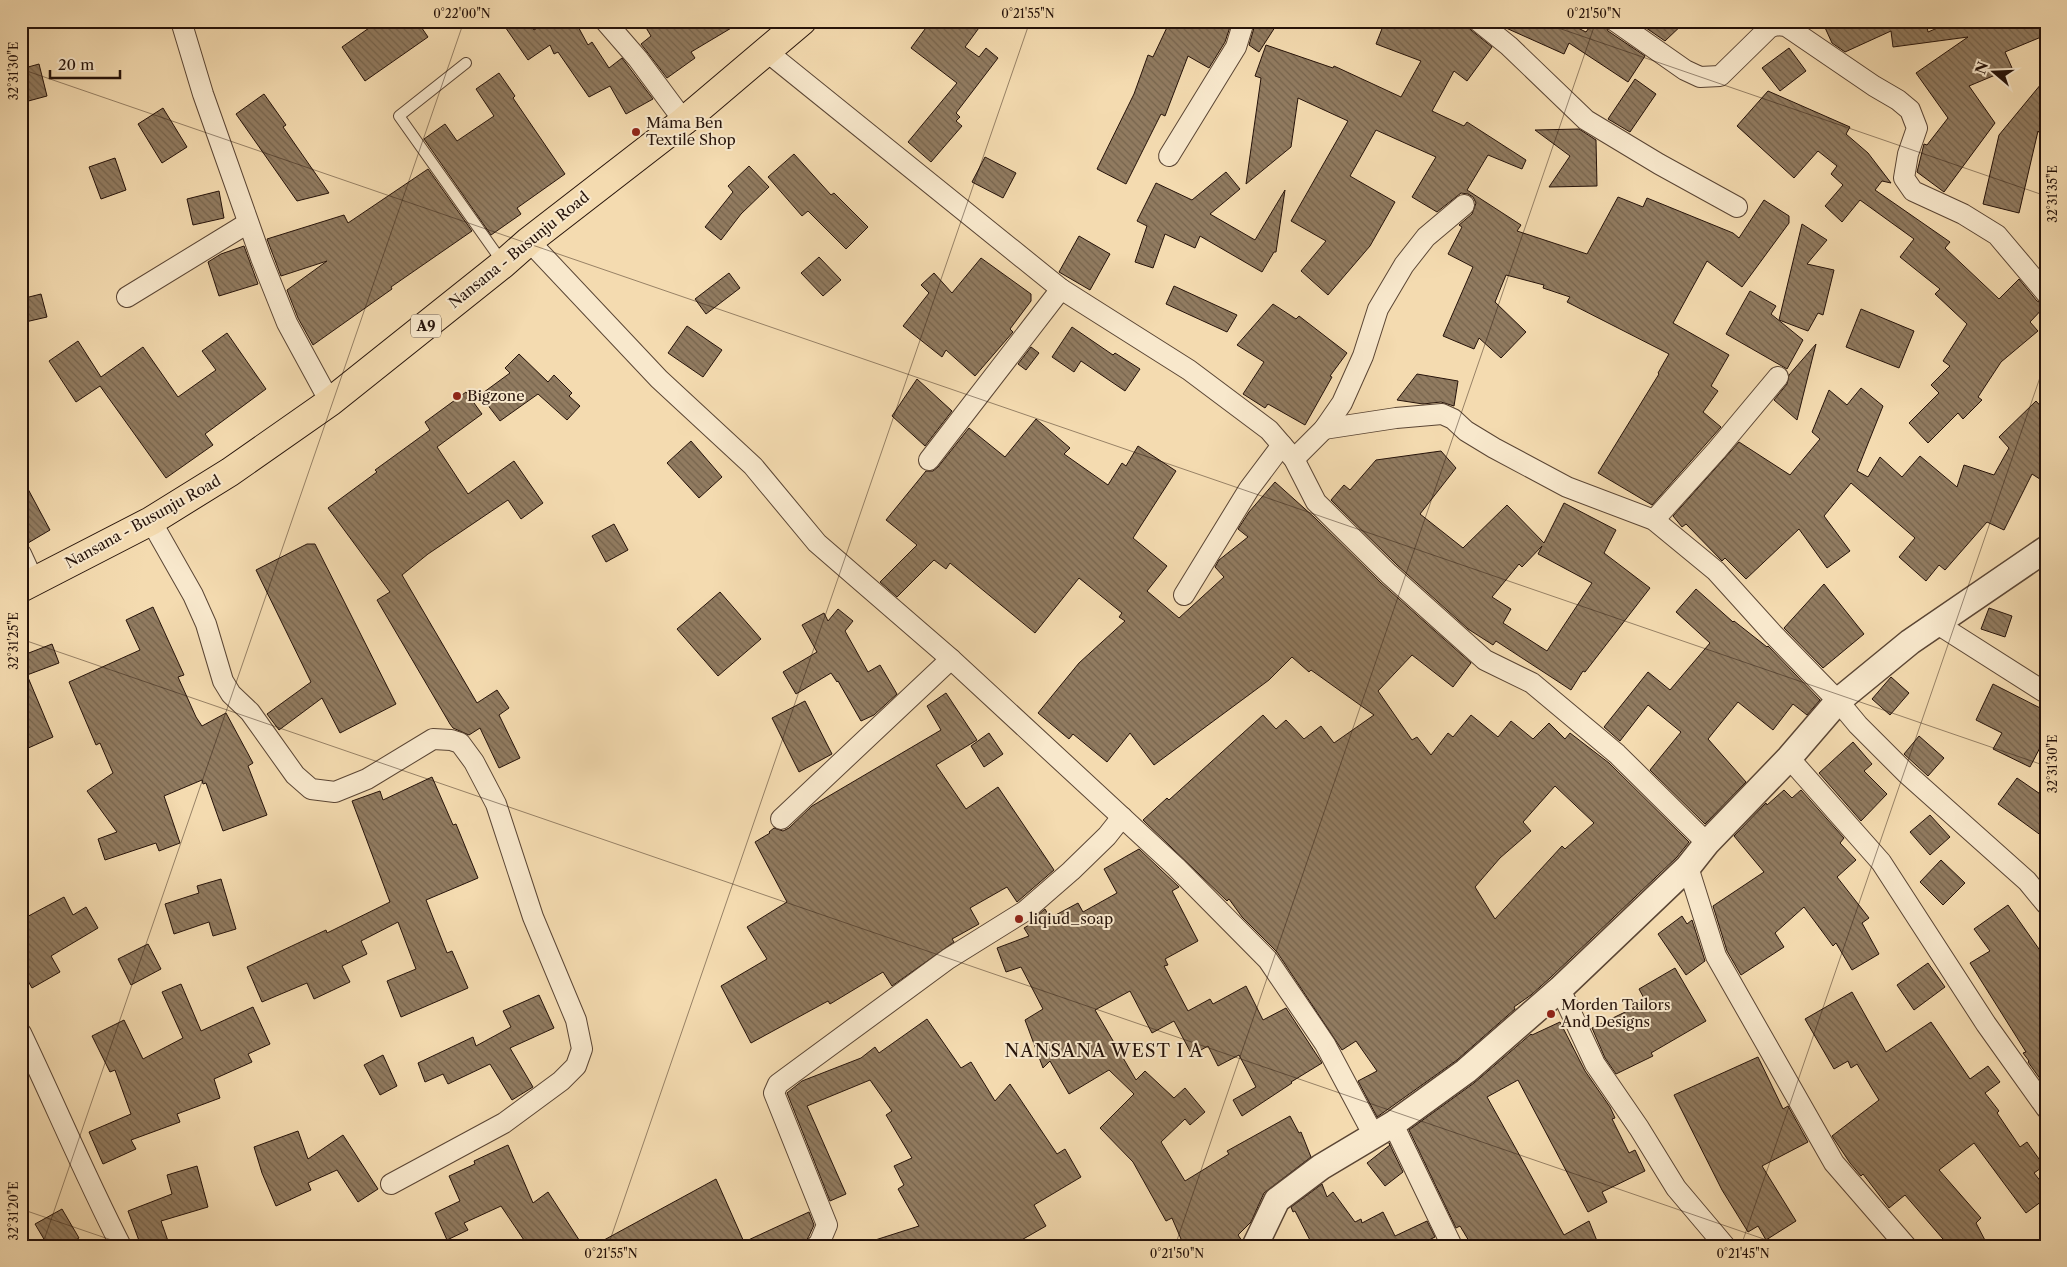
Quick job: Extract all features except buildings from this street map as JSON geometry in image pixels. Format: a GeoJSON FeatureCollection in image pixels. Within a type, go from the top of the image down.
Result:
{"type":"FeatureCollection","features":[{"type":"Feature","properties":{"kind":"main road","name":"Nansana - Busunju Road"},"geometry":{"type":"LineString","coordinates":[[28,585],[151,521],[230,472],[330,402],[503,264],[529,241],[684,121],[802,21]]}},
{"type":"Feature","properties":{"kind":"street"},"geometry":{"type":"LineString","coordinates":[[181,21],[248,223],[287,323],[330,402]]}},
{"type":"Feature","properties":{"kind":"street"},"geometry":{"type":"LineString","coordinates":[[605,21],[638,59],[684,121]]}},
{"type":"Feature","properties":{"kind":"street"},"geometry":{"type":"LineString","coordinates":[[1169,156],[1236,47],[1244,21]]}},
{"type":"Feature","properties":{"kind":"street"},"geometry":{"type":"LineString","coordinates":[[1478,21],[1509,46],[1586,120],[1659,164],[1737,206]]}},
{"type":"Feature","properties":{"kind":"street"},"geometry":{"type":"LineString","coordinates":[[1615,21],[1685,70],[1700,78],[1720,76],[1769,28],[1786,26],[1874,86],[1898,100],[1910,110],[1917,128],[1908,154],[1904,178],[1913,191],[1963,214],[1997,235],[2046,293]]}},
{"type":"Feature","properties":{"kind":"street"},"geometry":{"type":"LineString","coordinates":[[766,51],[1061,289],[1189,370],[1269,430],[1288,452],[1316,502],[1389,574],[1485,660],[1532,683],[1617,754],[1707,844]]}},
{"type":"Feature","properties":{"kind":"street"},"geometry":{"type":"LineString","coordinates":[[1184,596],[1249,489],[1288,452],[1324,429],[1342,404],[1363,356],[1378,309],[1404,265],[1426,237],[1464,205]]}},
{"type":"Feature","properties":{"kind":"street"},"geometry":{"type":"LineString","coordinates":[[127,297],[248,223]]}},
{"type":"Feature","properties":{"kind":"street"},"geometry":{"type":"LineString","coordinates":[[529,241],[659,379],[753,466],[817,543],[951,659],[1122,817],[1176,867],[1268,960],[1383,1129],[1452,1246]]}},
{"type":"Feature","properties":{"kind":"street"},"geometry":{"type":"LineString","coordinates":[[929,460],[1061,289]]}},
{"type":"Feature","properties":{"kind":"street"},"geometry":{"type":"LineString","coordinates":[[1654,520],[1717,450],[1778,377]]}},
{"type":"Feature","properties":{"kind":"street"},"geometry":{"type":"LineString","coordinates":[[1324,429],[1396,418],[1442,414],[1453,418],[1466,431],[1494,448],[1567,487],[1654,520],[1716,571],[1773,634],[1838,701],[1858,725],[1906,773],[2027,881],[2046,904]]}},
{"type":"Feature","properties":{"kind":"street"},"geometry":{"type":"LineString","coordinates":[[151,521],[193,595],[206,624],[223,681],[231,694],[250,712],[295,775],[311,789],[335,792],[367,779],[433,739],[451,740],[460,743],[474,762],[496,804],[533,917],[576,1020],[582,1049],[576,1066],[561,1081],[504,1123],[391,1184]]}},
{"type":"Feature","properties":{"kind":"street"},"geometry":{"type":"LineString","coordinates":[[1255,1246],[1277,1200],[1322,1167],[1383,1129],[1466,1071],[1560,989],[1688,868],[1707,844],[1789,758],[1838,701],[1936,623],[2046,549]]}},
{"type":"Feature","properties":{"kind":"street"},"geometry":{"type":"LineString","coordinates":[[21,554],[28,585]]}},
{"type":"Feature","properties":{"kind":"street"},"geometry":{"type":"LineString","coordinates":[[1936,623],[2046,693]]}},
{"type":"Feature","properties":{"kind":"street"},"geometry":{"type":"LineString","coordinates":[[782,818],[951,659]]}},
{"type":"Feature","properties":{"kind":"street"},"geometry":{"type":"LineString","coordinates":[[1789,758],[1881,862],[1986,1024],[2046,1108]]}},
{"type":"Feature","properties":{"kind":"street"},"geometry":{"type":"LineString","coordinates":[[816,1246],[819,1244],[827,1225],[774,1093],[778,1084],[948,959],[1025,911],[1108,836],[1122,817]]}},
{"type":"Feature","properties":{"kind":"street"},"geometry":{"type":"LineString","coordinates":[[1688,868],[1716,956],[1834,1163],[1906,1246]]}},
{"type":"Feature","properties":{"kind":"street"},"geometry":{"type":"LineString","coordinates":[[1560,989],[1595,1064],[1639,1128],[1676,1188],[1725,1246]]}},
{"type":"Feature","properties":{"kind":"street"},"geometry":{"type":"LineString","coordinates":[[21,1033],[95,1195],[121,1246]]}},
{"type":"Feature","properties":{"kind":"lane"},"geometry":{"type":"LineString","coordinates":[[466,63],[399,116],[503,264]]}},
{"type":"Feature","properties":{"kind":"place","name":"Mama Ben Textile Shop"},"geometry":{"type":"Point","coordinates":[636,132]}},
{"type":"Feature","properties":{"kind":"place","name":"Bigzone"},"geometry":{"type":"Point","coordinates":[457,396]}},
{"type":"Feature","properties":{"kind":"place","name":"liqiud_soap"},"geometry":{"type":"Point","coordinates":[1019,919]}},
{"type":"Feature","properties":{"kind":"place","name":"Morden Tailors And Designs"},"geometry":{"type":"Point","coordinates":[1551,1014]}},
{"type":"Feature","properties":{"kind":"district","name":"NANSANA WEST I A"},"geometry":{"type":"Point","coordinates":[1104,1051]}}]}
